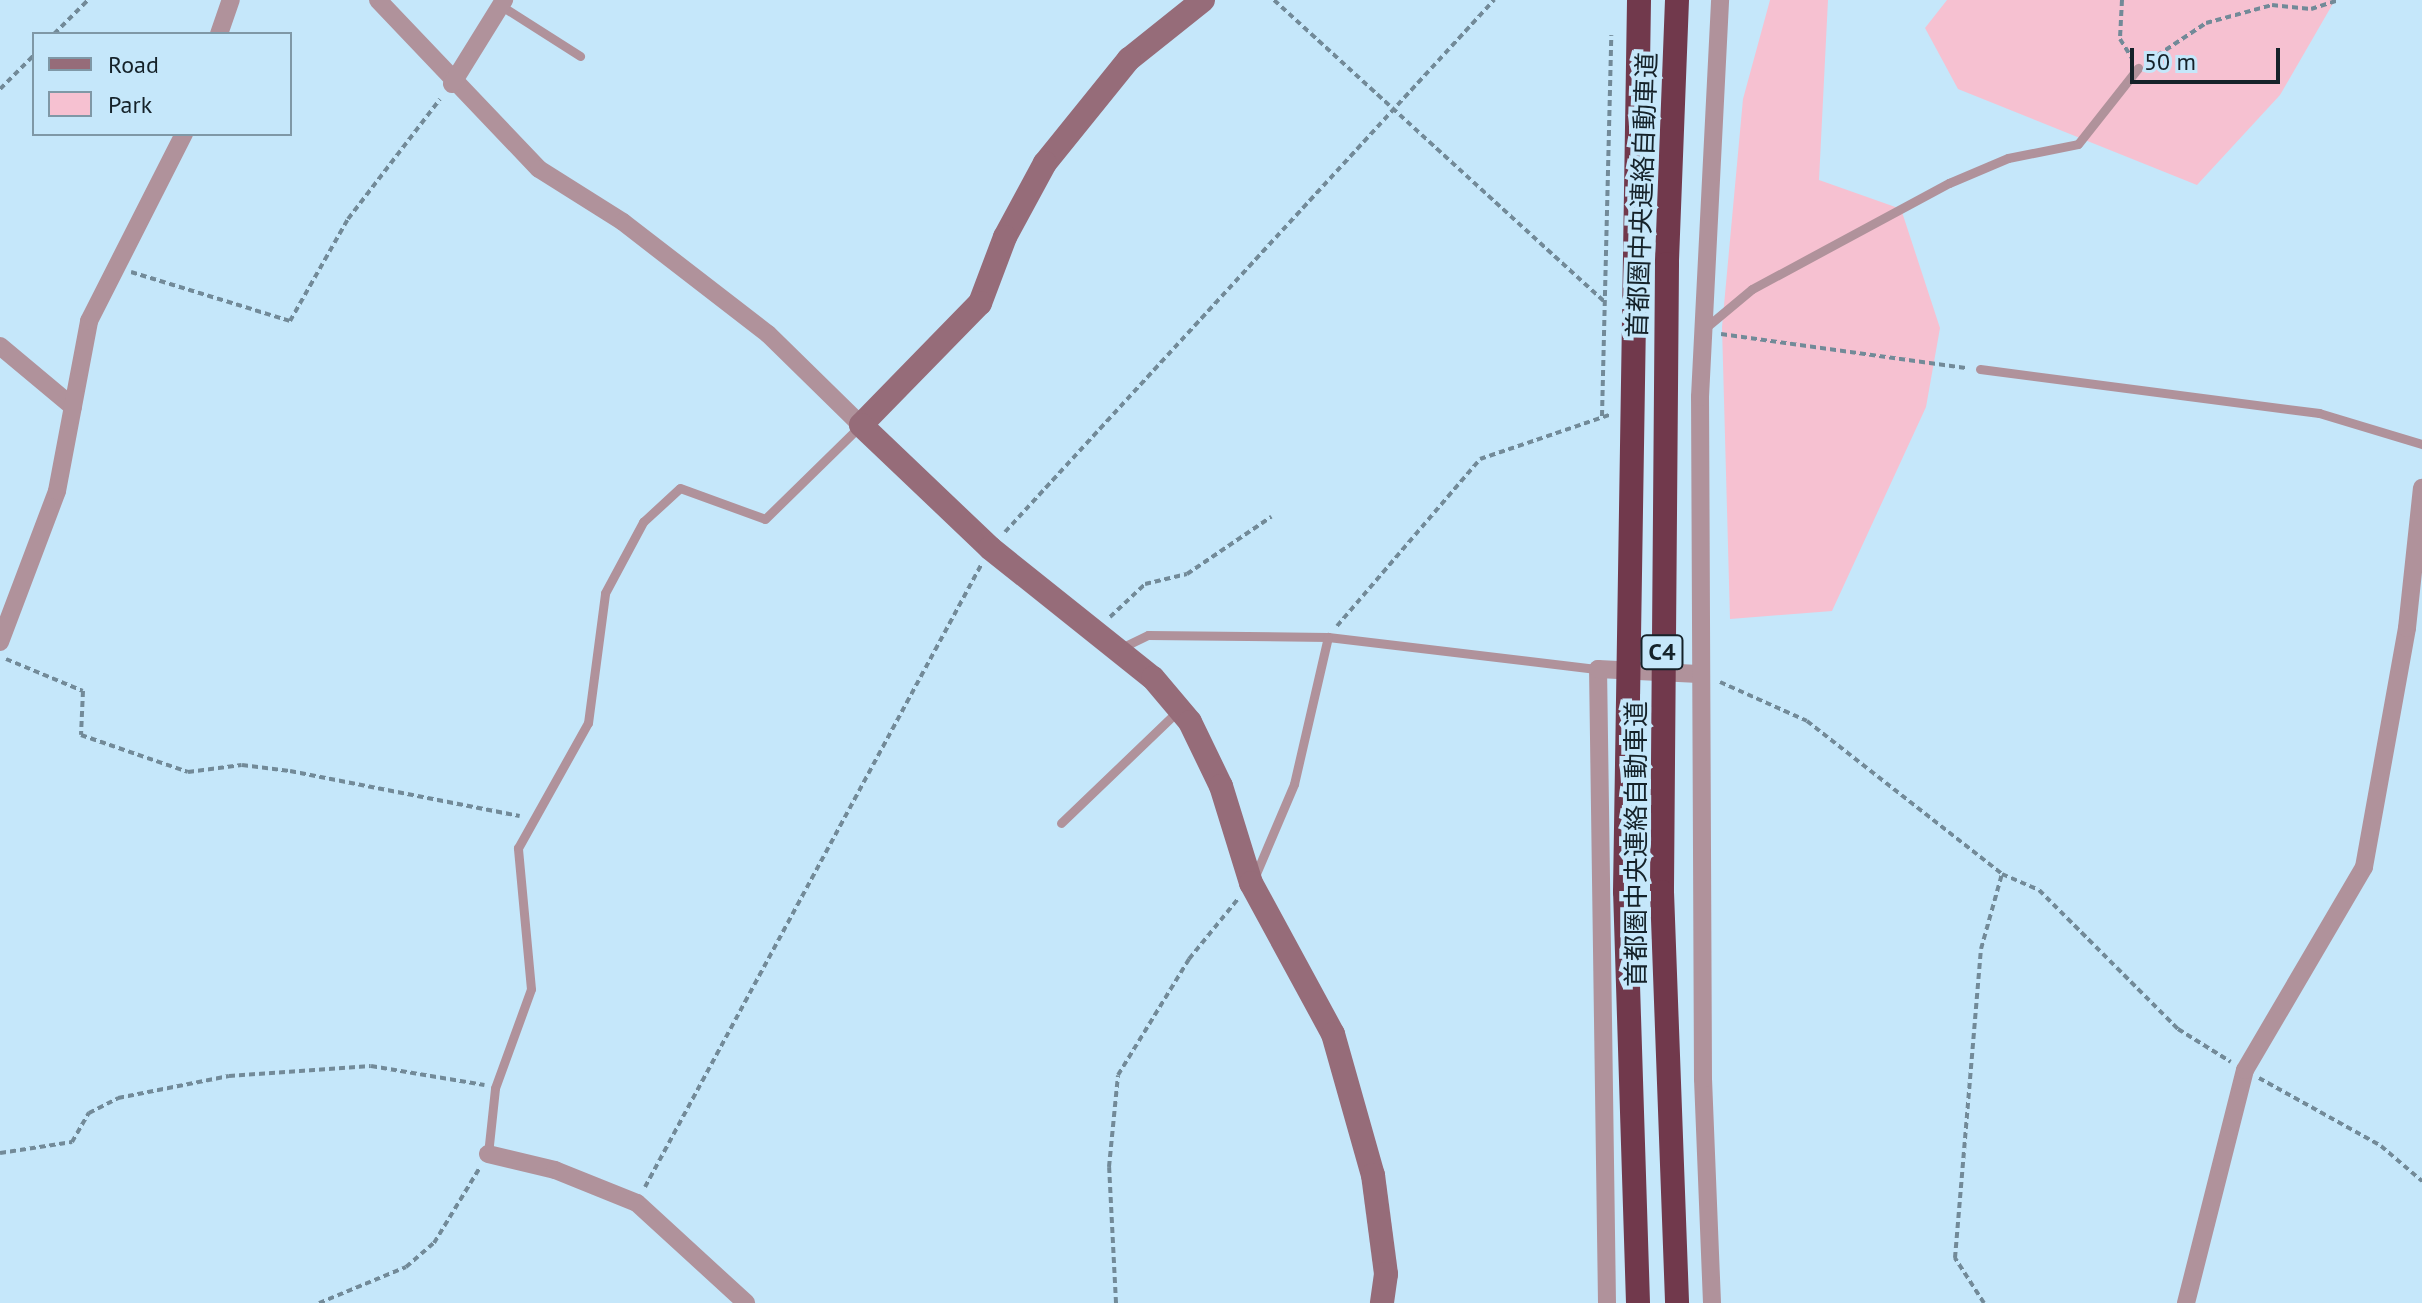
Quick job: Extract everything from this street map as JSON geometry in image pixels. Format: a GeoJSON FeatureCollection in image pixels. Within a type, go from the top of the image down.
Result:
{"type":"FeatureCollection","features":[{"type":"Feature","properties":{"kind":"highway","name":"首都圏中央連絡自動車道"},"geometry":{"type":"LineString","coordinates":[[1638,1303],[1625,877],[1639,0]]}},
{"type":"Feature","properties":{"kind":"highway","name":"首都圏中央連絡自動車道"},"geometry":{"type":"LineString","coordinates":[[1677,0],[1667,264],[1662,861],[1677,1303]]}},
{"type":"Feature","properties":{"kind":"street"},"geometry":{"type":"LineString","coordinates":[[220,32],[231,0]]}},
{"type":"Feature","properties":{"kind":"street"},"geometry":{"type":"LineString","coordinates":[[378,0],[452,84],[539,169],[623,222],[768,334],[990,548],[1119,649],[1181,708],[1221,786],[1251,883],[1333,1034],[1373,1175],[1386,1274],[1382,1303]]}},
{"type":"Feature","properties":{"kind":"street"},"geometry":{"type":"LineString","coordinates":[[861,425],[980,303],[1005,237],[1045,163],[1119,71],[1203,0]]}},
{"type":"Feature","properties":{"kind":"street"},"geometry":{"type":"LineString","coordinates":[[1712,1303],[1699,674],[1701,331],[1720,0]]}},
{"type":"Feature","properties":{"kind":"street"},"geometry":{"type":"LineString","coordinates":[[452,84],[502,2]]}},
{"type":"Feature","properties":{"kind":"street"},"geometry":{"type":"LineString","coordinates":[[0,642],[45,535],[89,321],[183,136]]}},
{"type":"Feature","properties":{"kind":"street"},"geometry":{"type":"LineString","coordinates":[[0,346],[73,407]]}},
{"type":"Feature","properties":{"kind":"street"},"geometry":{"type":"LineString","coordinates":[[2186,1303],[2245,1070],[2364,867],[2414,630],[2422,488]]}},
{"type":"Feature","properties":{"kind":"street"},"geometry":{"type":"LineString","coordinates":[[1607,1303],[1598,669],[1699,674]]}},
{"type":"Feature","properties":{"kind":"street"},"geometry":{"type":"LineString","coordinates":[[488,1154],[555,1170],[637,1203],[746,1303]]}},
{"type":"Feature","properties":{"kind":"lane"},"geometry":{"type":"LineString","coordinates":[[502,2],[580,56]]}},
{"type":"Feature","properties":{"kind":"lane"},"geometry":{"type":"LineString","coordinates":[[1701,331],[1752,289],[1949,183],[2008,158],[2078,144],[2138,68]]}},
{"type":"Feature","properties":{"kind":"lane"},"geometry":{"type":"LineString","coordinates":[[1980,369],[2319,413],[2422,444]]}},
{"type":"Feature","properties":{"kind":"lane"},"geometry":{"type":"LineString","coordinates":[[488,1154],[495,1088],[531,989],[518,848],[588,723],[605,593],[643,522],[680,488],[692,487],[765,519],[861,425]]}},
{"type":"Feature","properties":{"kind":"lane"},"geometry":{"type":"LineString","coordinates":[[1119,649],[1148,635],[1328,637],[1598,669]]}},
{"type":"Feature","properties":{"kind":"lane"},"geometry":{"type":"LineString","coordinates":[[1251,883],[1294,784],[1328,637]]}},
{"type":"Feature","properties":{"kind":"lane"},"geometry":{"type":"LineString","coordinates":[[1061,823],[1181,708]]}},
{"type":"Feature","properties":{"kind":"path"},"geometry":{"type":"LineString","coordinates":[[56,32],[88,0]]}},
{"type":"Feature","properties":{"kind":"path"},"geometry":{"type":"LineString","coordinates":[[1274,0],[1391,114],[1605,302]]}},
{"type":"Feature","properties":{"kind":"path"},"geometry":{"type":"LineString","coordinates":[[637,1203],[990,548],[1494,0]]}},
{"type":"Feature","properties":{"kind":"path"},"geometry":{"type":"LineString","coordinates":[[2122,0],[2120,39],[2138,68],[2206,23],[2272,5],[2311,9],[2339,0]]}},
{"type":"Feature","properties":{"kind":"path"},"geometry":{"type":"LineString","coordinates":[[1602,416],[1611,35]]}},
{"type":"Feature","properties":{"kind":"path"},"geometry":{"type":"LineString","coordinates":[[0,89],[32,57]]}},
{"type":"Feature","properties":{"kind":"path"},"geometry":{"type":"LineString","coordinates":[[114,267],[290,321],[348,219],[452,84]]}},
{"type":"Feature","properties":{"kind":"path"},"geometry":{"type":"LineString","coordinates":[[1701,331],[1980,369]]}},
{"type":"Feature","properties":{"kind":"path"},"geometry":{"type":"LineString","coordinates":[[1328,637],[1480,459],[1616,413]]}},
{"type":"Feature","properties":{"kind":"path"},"geometry":{"type":"LineString","coordinates":[[1095,633],[1145,584],[1187,574],[1271,517]]}},
{"type":"Feature","properties":{"kind":"path"},"geometry":{"type":"LineString","coordinates":[[0,656],[83,691],[81,735],[188,772],[242,765],[290,771],[535,819]]}},
{"type":"Feature","properties":{"kind":"path"},"geometry":{"type":"LineString","coordinates":[[1699,674],[1807,721],[2002,874],[2051,900],[2178,1029],[2381,1146],[2422,1181]]}},
{"type":"Feature","properties":{"kind":"path"},"geometry":{"type":"LineString","coordinates":[[1984,1303],[1955,1258],[1981,949],[2002,874]]}},
{"type":"Feature","properties":{"kind":"path"},"geometry":{"type":"LineString","coordinates":[[1116,1303],[1109,1167],[1118,1075],[1189,959],[1251,883]]}},
{"type":"Feature","properties":{"kind":"path"},"geometry":{"type":"LineString","coordinates":[[0,1153],[72,1142],[89,1113],[118,1098],[274,1070],[384,1067],[495,1088]]}},
{"type":"Feature","properties":{"kind":"path"},"geometry":{"type":"LineString","coordinates":[[319,1303],[406,1267],[434,1243],[488,1154]]}},
{"type":"Feature","properties":{"kind":"green space"},"geometry":{"type":"Polygon","coordinates":[[[1770,0],[1828,0],[1819,180],[1901,209],[1940,328],[1926,407],[1832,611],[1730,619],[1722,327],[1743,99],[1770,0]]]}},
{"type":"Feature","properties":{"kind":"green space"},"geometry":{"type":"Polygon","coordinates":[[[1947,0],[2335,0],[2280,95],[2197,185],[1958,89],[1925,28],[1947,0]]]}}]}
